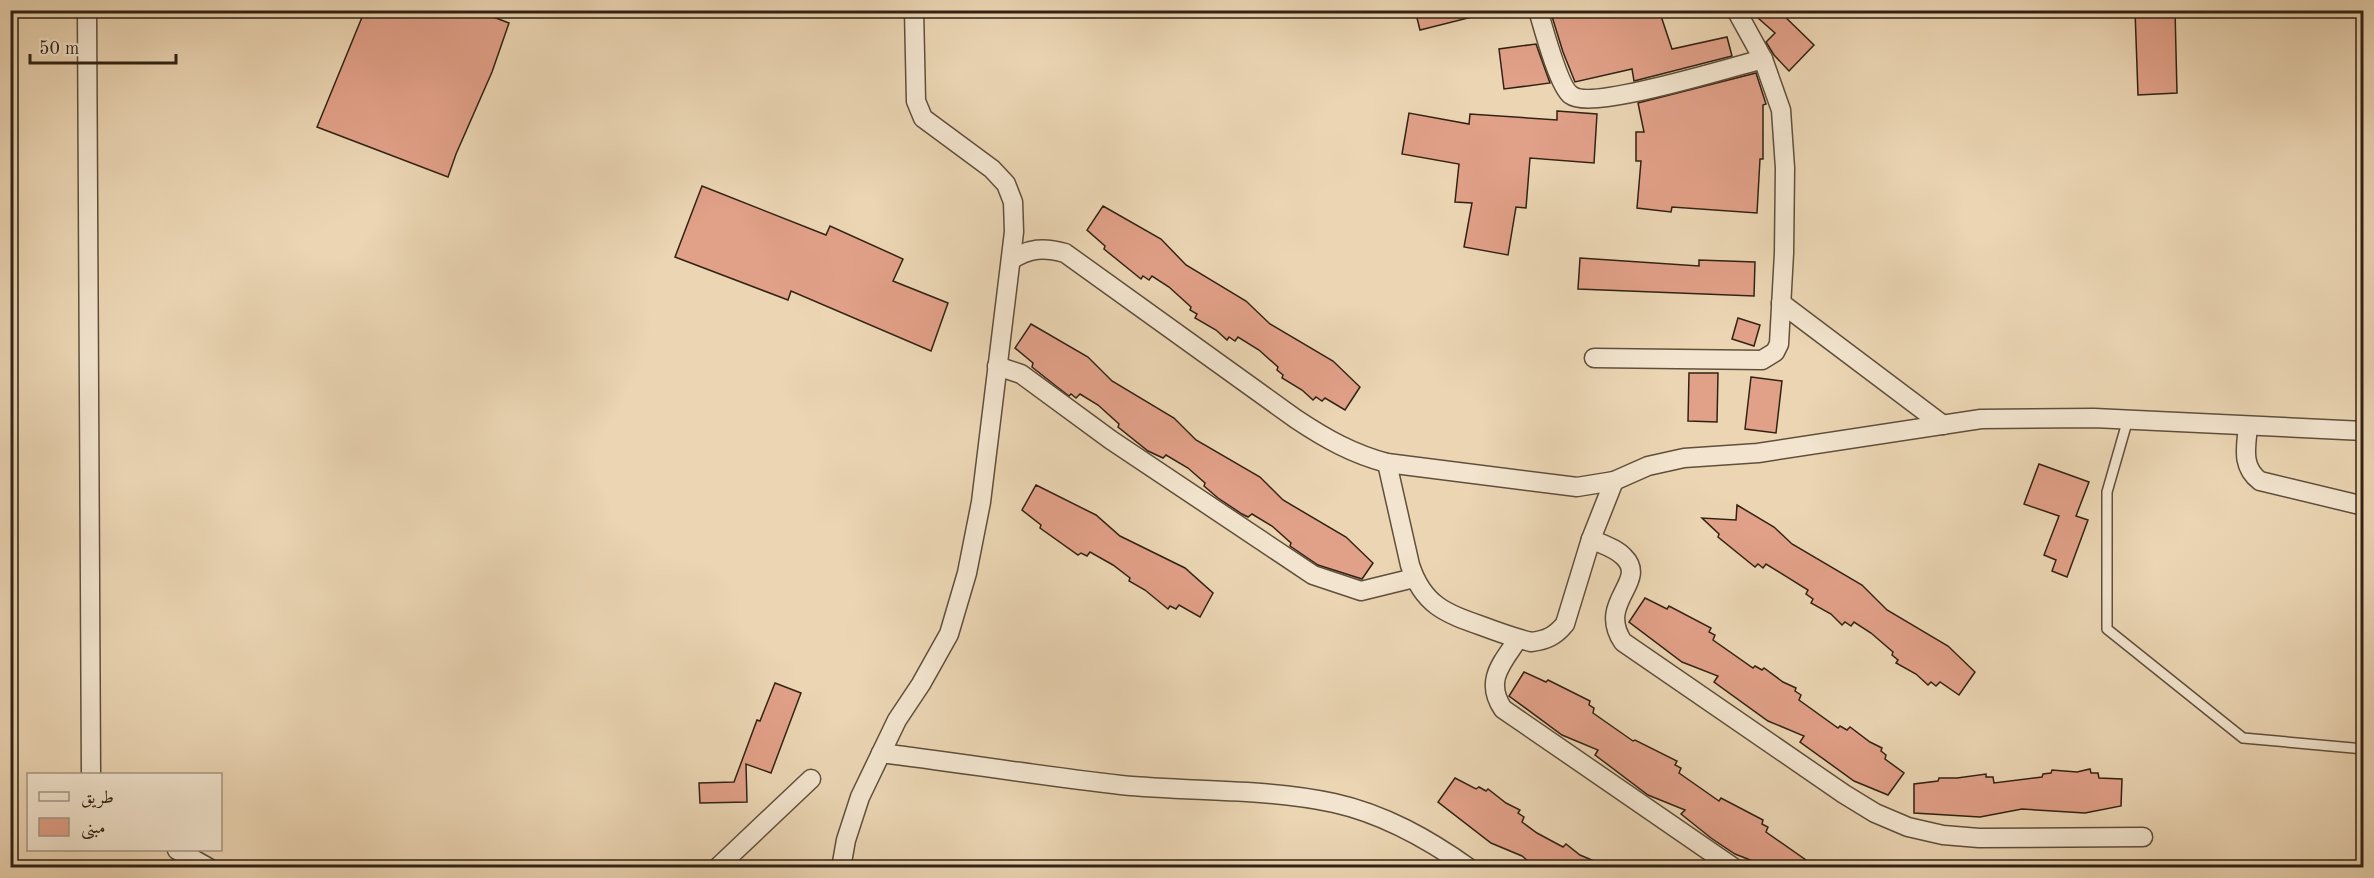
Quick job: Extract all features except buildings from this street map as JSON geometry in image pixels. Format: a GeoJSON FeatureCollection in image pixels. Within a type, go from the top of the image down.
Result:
{"type":"FeatureCollection","features":[{"type":"Feature","properties":{"kind":"street"},"geometry":{"type":"LineString","coordinates":[[87,10],[91,773]]}},
{"type":"Feature","properties":{"kind":"street"},"geometry":{"type":"LineString","coordinates":[[841,867],[846,840],[860,797],[897,720],[921,684],[949,634],[964,584],[981,502],[1014,232],[1013,202],[1006,184],[992,169],[923,118],[916,101],[914,10]]}},
{"type":"Feature","properties":{"kind":"street"},"geometry":{"type":"LineString","coordinates":[[1538,10],[1552,57],[1569,94],[1578,99],[1606,99],[1762,59]]}},
{"type":"Feature","properties":{"kind":"street"},"geometry":{"type":"LineString","coordinates":[[1594,358],[1762,360],[1775,352],[1779,344],[1784,253],[1781,110],[1762,59],[1736,10]]}},
{"type":"Feature","properties":{"kind":"street"},"geometry":{"type":"LineString","coordinates":[[1011,260],[1023,252],[1037,248],[1065,253],[1331,442],[1362,456],[1387,463],[1558,486],[1576,487],[1614,481],[1648,466],[1684,458],[1758,453],[1981,419],[2128,419],[2248,427],[2364,431]]}},
{"type":"Feature","properties":{"kind":"street"},"geometry":{"type":"LineString","coordinates":[[1781,303],[1943,425]]}},
{"type":"Feature","properties":{"kind":"street"},"geometry":{"type":"LineString","coordinates":[[996,366],[1021,374],[1111,440],[1312,575],[1361,591],[1414,578]]}},
{"type":"Feature","properties":{"kind":"street"},"geometry":{"type":"LineString","coordinates":[[2248,427],[2247,464],[2254,477],[2260,481],[2364,506]]}},
{"type":"Feature","properties":{"kind":"street"},"geometry":{"type":"LineString","coordinates":[[1387,463],[1414,578],[1429,600],[1450,615],[1532,642],[1545,641],[1557,634],[1565,624],[1591,539],[1614,481]]}},
{"type":"Feature","properties":{"kind":"street"},"geometry":{"type":"LineString","coordinates":[[1591,539],[1624,557],[1630,567],[1630,578],[1615,609],[1614,621],[1623,642],[1875,813],[1908,827],[1943,835],[1979,838],[2143,837]]}},
{"type":"Feature","properties":{"kind":"street"},"geometry":{"type":"LineString","coordinates":[[1518,639],[1497,671],[1494,681],[1498,701],[1503,710],[1734,867]]}},
{"type":"Feature","properties":{"kind":"street"},"geometry":{"type":"LineString","coordinates":[[881,753],[1122,785],[1299,796],[1337,803],[1373,814],[1407,829],[1469,867]]}},
{"type":"Feature","properties":{"kind":"street"},"geometry":{"type":"LineString","coordinates":[[717,867],[811,779]]}},
{"type":"Feature","properties":{"kind":"street"},"geometry":{"type":"LineString","coordinates":[[181,851],[209,867]]}},
{"type":"Feature","properties":{"kind":"lane"},"geometry":{"type":"LineString","coordinates":[[2128,419],[2107,492],[2107,629],[2243,738],[2364,749]]}}]}
